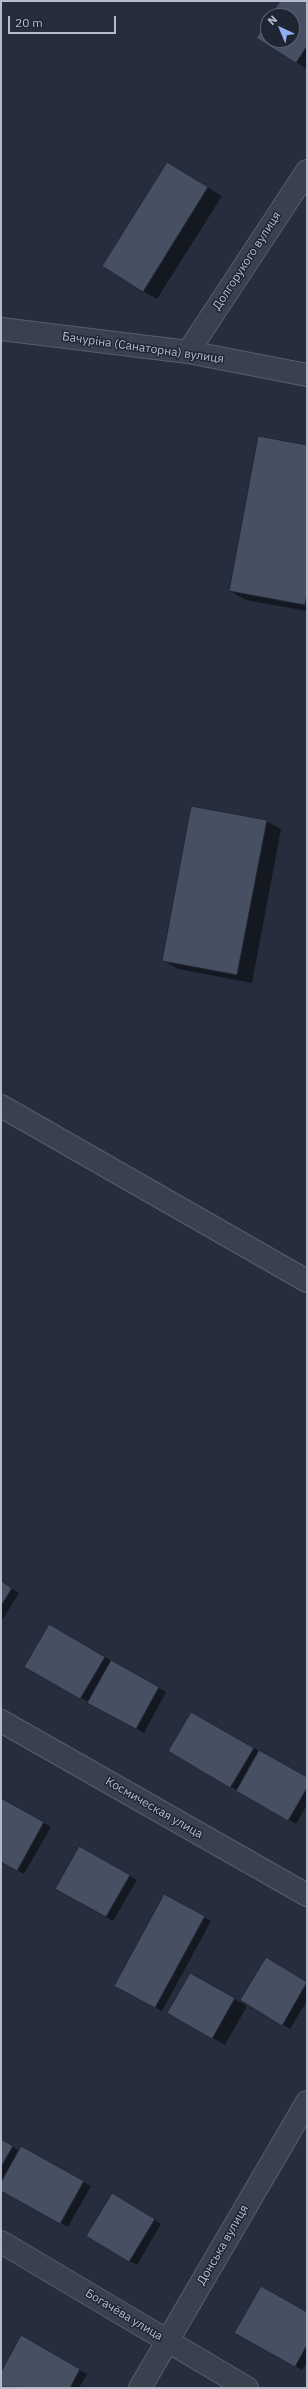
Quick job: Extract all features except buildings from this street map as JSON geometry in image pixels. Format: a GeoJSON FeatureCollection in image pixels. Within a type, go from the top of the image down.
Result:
{"type":"FeatureCollection","features":[{"type":"Feature","properties":{"kind":"street","name":"Долгорукого вулиця"},"geometry":{"type":"LineString","coordinates":[[188,352],[307,171]]}},
{"type":"Feature","properties":{"kind":"street","name":"Бачуріна (Санаторна) вулиця"},"geometry":{"type":"LineString","coordinates":[[1,330],[188,352],[307,375]]}},
{"type":"Feature","properties":{"kind":"street"},"geometry":{"type":"LineString","coordinates":[[1,1106],[307,1282]]}},
{"type":"Feature","properties":{"kind":"street","name":"Космическая улица"},"geometry":{"type":"LineString","coordinates":[[1,1721],[307,1895]]}},
{"type":"Feature","properties":{"kind":"street","name":"Донська вулиця"},"geometry":{"type":"LineString","coordinates":[[140,2388],[307,2102]]}},
{"type":"Feature","properties":{"kind":"street","name":"Богачёва улица"},"geometry":{"type":"LineString","coordinates":[[1,2242],[247,2388]]}}]}
